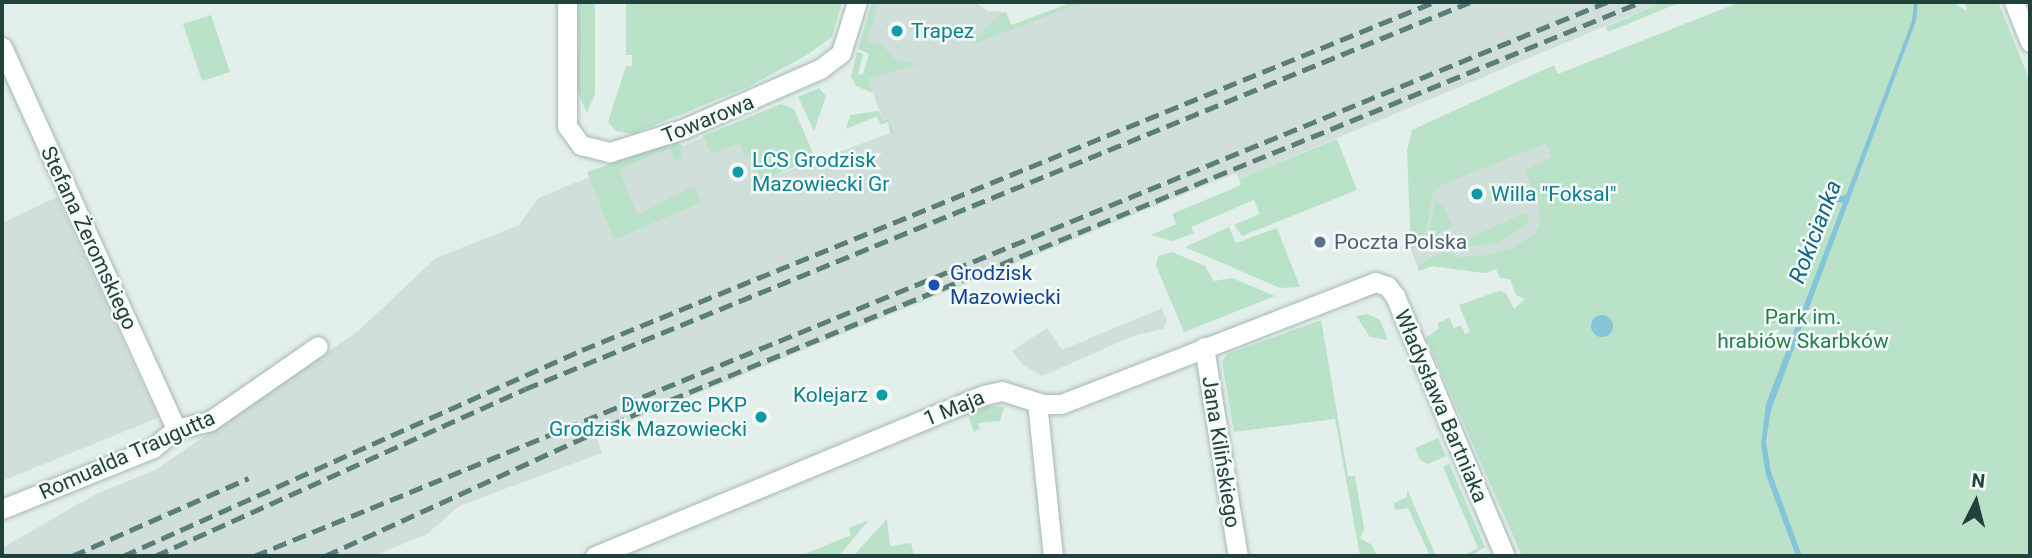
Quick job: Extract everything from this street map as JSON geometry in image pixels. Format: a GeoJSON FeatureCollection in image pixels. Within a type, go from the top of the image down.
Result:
{"type":"FeatureCollection","features":[{"type":"Feature","properties":{"kind":"street","name":"Towarowa"},"geometry":{"type":"LineString","coordinates":[[567,2],[566,117],[571,135],[581,145],[610,152],[651,141],[774,93],[831,63],[844,47],[857,2]]}},
{"type":"Feature","properties":{"kind":"street"},"geometry":{"type":"LineString","coordinates":[[2014,2],[2030,42]]}},
{"type":"Feature","properties":{"kind":"street","name":"Stefana Żeromskiego"},"geometry":{"type":"LineString","coordinates":[[2,47],[176,429]]}},
{"type":"Feature","properties":{"kind":"street","name":"Władysława Bartniaka"},"geometry":{"type":"LineString","coordinates":[[1357,286],[1382,283],[1395,296],[1505,556]]}},
{"type":"Feature","properties":{"kind":"street","name":"1 Maja"},"geometry":{"type":"LineString","coordinates":[[595,556],[984,395],[1002,391],[1037,402],[1061,404],[1357,286]]}},
{"type":"Feature","properties":{"kind":"street","name":"Romualda Traugutta"},"geometry":{"type":"LineString","coordinates":[[2,509],[152,448],[176,429],[210,421],[318,346]]}},
{"type":"Feature","properties":{"kind":"street","name":"Jana Kilińskiego"},"geometry":{"type":"LineString","coordinates":[[1204,347],[1238,556]]}},
{"type":"Feature","properties":{"kind":"street"},"geometry":{"type":"LineString","coordinates":[[1037,402],[1053,556]]}},
{"type":"Feature","properties":{"kind":"shaded area"},"geometry":{"type":"Polygon","coordinates":[[[879,2],[975,2],[988,11],[1006,12],[1012,29],[1084,2],[1663,2],[1239,179],[1236,173],[633,420],[596,436],[602,453],[459,506],[427,534],[374,556],[2,556],[2,548],[94,495],[155,470],[357,332],[436,258],[519,225],[538,198],[667,145],[683,146],[743,120],[768,178],[893,132],[888,119],[883,121],[868,79],[862,77],[869,54],[865,47],[879,2]]]}},
{"type":"Feature","properties":{"kind":"shaded area"},"geometry":{"type":"Polygon","coordinates":[[[1570,70],[1599,227],[1485,273],[1432,266],[1419,271],[1411,250],[1409,151],[1429,125],[1570,70]]]}},
{"type":"Feature","properties":{"kind":"shaded area"},"geometry":{"type":"Polygon","coordinates":[[[57,197],[158,418],[2,481],[2,223],[57,197]]]}},
{"type":"Feature","properties":{"kind":"shaded area"},"geometry":{"type":"Polygon","coordinates":[[[1162,308],[1167,321],[1163,329],[1133,336],[1042,376],[1022,364],[1012,351],[1047,328],[1062,350],[1162,308]]]}},
{"type":"Feature","properties":{"kind":"green space"},"geometry":{"type":"Polygon","coordinates":[[[578,2],[595,2],[595,94],[587,113],[577,91],[578,2]]]}},
{"type":"Feature","properties":{"kind":"green space"},"geometry":{"type":"Polygon","coordinates":[[[626,2],[842,2],[832,37],[807,55],[748,87],[633,134],[616,131],[608,122],[626,66],[632,66],[632,55],[626,55],[626,2]]]}},
{"type":"Feature","properties":{"kind":"green space"},"geometry":{"type":"Polygon","coordinates":[[[872,2],[879,2],[867,41],[883,46],[896,60],[919,64],[868,79],[873,93],[856,86],[851,77],[857,52],[863,54],[858,74],[863,75],[869,54],[858,49],[872,2]]]}},
{"type":"Feature","properties":{"kind":"green space"},"geometry":{"type":"Polygon","coordinates":[[[1073,2],[1084,2],[971,45],[1000,14],[1006,12],[1011,25],[1073,2]]]}},
{"type":"Feature","properties":{"kind":"green space"},"geometry":{"type":"Polygon","coordinates":[[[1663,2],[1681,2],[1608,32],[1606,27],[1663,2]]]}},
{"type":"Feature","properties":{"kind":"green space","name":"Park im. hrabiów Skarbków"},"geometry":{"type":"Polygon","coordinates":[[[1740,2],[1952,2],[1967,11],[1965,2],[1998,2],[2030,81],[2030,556],[1522,556],[1426,338],[1439,328],[1438,323],[1449,318],[1454,328],[1461,325],[1465,334],[1470,332],[1459,305],[1499,291],[1506,293],[1514,309],[1525,299],[1516,295],[1510,279],[1500,278],[1496,269],[1485,273],[1432,266],[1419,271],[1417,266],[1449,248],[1457,257],[1481,256],[1510,249],[1534,235],[1540,224],[1539,206],[1525,171],[1552,157],[1546,143],[1439,186],[1433,193],[1423,245],[1411,250],[1407,151],[1412,130],[1554,65],[1558,74],[1740,2]]]}},
{"type":"Feature","properties":{"kind":"green space"},"geometry":{"type":"Polygon","coordinates":[[[211,15],[230,72],[202,81],[183,24],[211,15]]]}},
{"type":"Feature","properties":{"kind":"green space"},"geometry":{"type":"Polygon","coordinates":[[[819,88],[826,96],[814,131],[798,97],[819,88]]]}},
{"type":"Feature","properties":{"kind":"green space"},"geometry":{"type":"Polygon","coordinates":[[[781,104],[794,109],[815,158],[761,181],[749,153],[744,155],[739,143],[711,154],[703,136],[781,104]]]}},
{"type":"Feature","properties":{"kind":"green space"},"geometry":{"type":"Polygon","coordinates":[[[879,111],[883,121],[888,119],[894,132],[890,133],[888,122],[881,125],[877,116],[846,129],[850,115],[879,111]]]}},
{"type":"Feature","properties":{"kind":"green space"},"geometry":{"type":"Polygon","coordinates":[[[1337,139],[1357,190],[1242,236],[1234,225],[1260,214],[1254,200],[1191,227],[1194,233],[1173,241],[1151,235],[1176,224],[1172,214],[1241,185],[1239,179],[1337,139]]]}},
{"type":"Feature","properties":{"kind":"green space"},"geometry":{"type":"Polygon","coordinates":[[[675,141],[683,146],[680,159],[675,161],[669,148],[619,169],[637,215],[694,186],[701,202],[614,240],[587,172],[675,141]]]}},
{"type":"Feature","properties":{"kind":"green space"},"geometry":{"type":"Polygon","coordinates":[[[1435,201],[1443,204],[1452,226],[1428,241],[1435,201]]]}},
{"type":"Feature","properties":{"kind":"green space"},"geometry":{"type":"Polygon","coordinates":[[[1522,214],[1529,215],[1528,224],[1498,243],[1463,247],[1470,238],[1522,214]]]}},
{"type":"Feature","properties":{"kind":"green space"},"geometry":{"type":"Polygon","coordinates":[[[1229,227],[1236,243],[1277,228],[1300,287],[1280,288],[1185,247],[1229,227]]]}},
{"type":"Feature","properties":{"kind":"green space"},"geometry":{"type":"Polygon","coordinates":[[[1172,252],[1205,266],[1214,281],[1232,278],[1275,296],[1184,332],[1156,266],[1158,256],[1172,252]]]}},
{"type":"Feature","properties":{"kind":"green space"},"geometry":{"type":"Polygon","coordinates":[[[1367,314],[1380,320],[1388,340],[1370,337],[1356,316],[1367,314]]]}},
{"type":"Feature","properties":{"kind":"green space"},"geometry":{"type":"Polygon","coordinates":[[[1321,320],[1348,476],[1355,476],[1364,529],[1360,538],[1372,545],[1377,556],[1360,556],[1335,419],[1234,432],[1222,362],[1227,354],[1321,320]]]}},
{"type":"Feature","properties":{"kind":"green space"},"geometry":{"type":"Polygon","coordinates":[[[988,406],[1004,407],[1000,421],[978,423],[980,429],[974,432],[968,415],[988,406]]]}},
{"type":"Feature","properties":{"kind":"green space"},"geometry":{"type":"Polygon","coordinates":[[[1438,438],[1446,456],[1428,464],[1420,460],[1415,448],[1438,438]]]}},
{"type":"Feature","properties":{"kind":"green space"},"geometry":{"type":"Polygon","coordinates":[[[1449,463],[1485,547],[1470,556],[1466,554],[1478,548],[1443,467],[1449,463]]]}},
{"type":"Feature","properties":{"kind":"green space"},"geometry":{"type":"Polygon","coordinates":[[[1407,489],[1436,556],[1430,556],[1408,508],[1395,510],[1394,503],[1407,497],[1407,489]]]}},
{"type":"Feature","properties":{"kind":"green space"},"geometry":{"type":"Polygon","coordinates":[[[887,519],[890,546],[911,543],[914,556],[853,556],[887,519]]]}},
{"type":"Feature","properties":{"kind":"green space"},"geometry":{"type":"Polygon","coordinates":[[[869,520],[839,556],[800,556],[851,535],[849,528],[869,520]]]}},
{"type":"Feature","properties":{"kind":"water"},"geometry":{"type":"Polygon","coordinates":[[[1914,2],[1918,2],[1916,21],[1771,410],[1766,441],[1771,472],[1802,556],[1796,556],[1766,475],[1761,445],[1766,404],[1843,203],[1836,202],[1836,197],[1846,195],[1912,21],[1914,2]]]}},
{"type":"Feature","properties":{"kind":"water"},"geometry":{"type":"Polygon","coordinates":[[[1602,315],[1610,318],[1613,326],[1610,334],[1602,337],[1594,334],[1591,326],[1594,318],[1602,315]]]}},
{"type":"Feature","properties":{"kind":"railway"},"geometry":{"type":"LineString","coordinates":[[123,556],[582,350],[1434,2]]}},
{"type":"Feature","properties":{"kind":"railway"},"geometry":{"type":"LineString","coordinates":[[155,556],[525,389],[1470,2]]}},
{"type":"Feature","properties":{"kind":"railway"},"geometry":{"type":"LineString","coordinates":[[254,556],[1607,2]]}},
{"type":"Feature","properties":{"kind":"railway"},"geometry":{"type":"LineString","coordinates":[[325,556],[631,416],[1641,2]]}},
{"type":"Feature","properties":{"kind":"railway"},"geometry":{"type":"LineString","coordinates":[[72,556],[249,478]]}},
{"type":"Feature","properties":{"kind":"place","name":"Trapez"},"geometry":{"type":"Point","coordinates":[897,31]}},
{"type":"Feature","properties":{"kind":"place","name":"LCS Grodzisk Mazowiecki Gr"},"geometry":{"type":"Point","coordinates":[738,172]}},
{"type":"Feature","properties":{"kind":"place","name":"Willa \"Foksal\""},"geometry":{"type":"Point","coordinates":[1477,194]}},
{"type":"Feature","properties":{"kind":"place","name":"Poczta Polska"},"geometry":{"type":"Point","coordinates":[1320,242]}},
{"type":"Feature","properties":{"kind":"place","name":"Grodzisk Mazowiecki"},"geometry":{"type":"Point","coordinates":[934,285]}},
{"type":"Feature","properties":{"kind":"place","name":"Kolejarz"},"geometry":{"type":"Point","coordinates":[882,395]}},
{"type":"Feature","properties":{"kind":"place","name":"Dworzec PKP Grodzisk Mazowiecki"},"geometry":{"type":"Point","coordinates":[761,417]}},
{"type":"Feature","properties":{"kind":"water label","name":"Rokicianka"},"geometry":{"type":"Point","coordinates":[1816,232]}}]}
